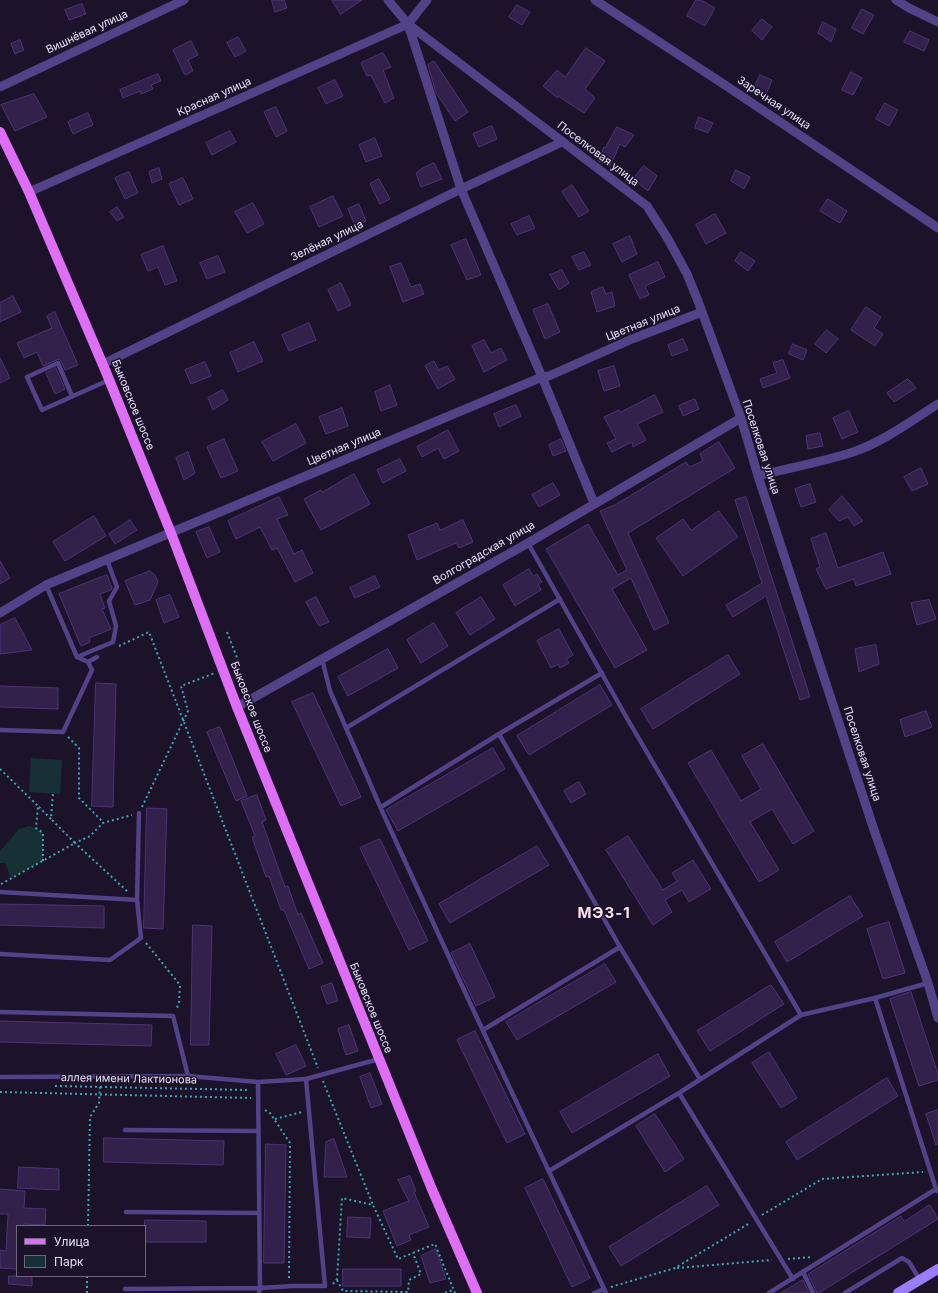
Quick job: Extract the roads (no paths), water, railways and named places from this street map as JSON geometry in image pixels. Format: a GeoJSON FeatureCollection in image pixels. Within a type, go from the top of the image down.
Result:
{"type":"FeatureCollection","features":[{"type":"Feature","properties":{"kind":"main road","name":"Быковское шоссе"},"geometry":{"type":"LineString","coordinates":[[0,132],[29,192],[103,364],[171,533],[237,708],[431,1187],[477,1293]]}},
{"type":"Feature","properties":{"kind":"main road"},"geometry":{"type":"LineString","coordinates":[[898,1293],[938,1269]]}},
{"type":"Feature","properties":{"kind":"street","name":"Вишнёвая улица"},"geometry":{"type":"LineString","coordinates":[[0,86],[184,0]]}},
{"type":"Feature","properties":{"kind":"street","name":"Поселковая улица"},"geometry":{"type":"LineString","coordinates":[[388,0],[408,24],[647,206],[676,253],[687,274],[702,312],[741,418],[758,476],[875,833],[928,983],[938,1018]]}},
{"type":"Feature","properties":{"kind":"street"},"geometry":{"type":"LineString","coordinates":[[427,0],[408,24],[461,189],[542,377],[594,503]]}},
{"type":"Feature","properties":{"kind":"street","name":"Заречная улица"},"geometry":{"type":"LineString","coordinates":[[595,0],[735,91],[938,228]]}},
{"type":"Feature","properties":{"kind":"street"},"geometry":{"type":"LineString","coordinates":[[896,0],[938,22]]}},
{"type":"Feature","properties":{"kind":"street","name":"Красная улица"},"geometry":{"type":"LineString","coordinates":[[29,192],[408,24]]}},
{"type":"Feature","properties":{"kind":"street","name":"Зелёная улица"},"geometry":{"type":"LineString","coordinates":[[103,364],[461,189],[562,142]]}},
{"type":"Feature","properties":{"kind":"street","name":"Цветная улица"},"geometry":{"type":"LineString","coordinates":[[0,613],[46,585],[542,377],[549,376],[632,339],[702,312]]}},
{"type":"Feature","properties":{"kind":"street"},"geometry":{"type":"LineString","coordinates":[[758,476],[854,452],[903,427],[938,404]]}},
{"type":"Feature","properties":{"kind":"street","name":"Волгоградская улица"},"geometry":{"type":"LineString","coordinates":[[237,708],[528,542],[741,418]]}},
{"type":"Feature","properties":{"kind":"lane"},"geometry":{"type":"LineString","coordinates":[[72,396],[58,363],[27,377],[42,410],[109,380]]}},
{"type":"Feature","properties":{"kind":"lane"},"geometry":{"type":"LineString","coordinates":[[528,542],[602,673],[801,1015]]}},
{"type":"Feature","properties":{"kind":"lane"},"geometry":{"type":"LineString","coordinates":[[78,657],[113,642],[116,626],[110,601],[116,587],[107,560]]}},
{"type":"Feature","properties":{"kind":"lane"},"geometry":{"type":"LineString","coordinates":[[0,730],[63,732],[92,670],[88,662],[78,657],[46,585]]}},
{"type":"Feature","properties":{"kind":"lane"},"geometry":{"type":"LineString","coordinates":[[346,728],[560,599]]}},
{"type":"Feature","properties":{"kind":"lane"},"geometry":{"type":"LineString","coordinates":[[88,662],[97,657]]}},
{"type":"Feature","properties":{"kind":"lane"},"geometry":{"type":"LineString","coordinates":[[322,659],[330,691],[381,807],[605,1291],[594,1293]]}},
{"type":"Feature","properties":{"kind":"lane"},"geometry":{"type":"LineString","coordinates":[[381,807],[499,734],[602,673]]}},
{"type":"Feature","properties":{"kind":"lane"},"geometry":{"type":"LineString","coordinates":[[499,734],[620,947],[700,1079]]}},
{"type":"Feature","properties":{"kind":"lane"},"geometry":{"type":"LineString","coordinates":[[0,954],[110,960],[141,938],[137,900],[139,813]]}},
{"type":"Feature","properties":{"kind":"lane"},"geometry":{"type":"LineString","coordinates":[[0,892],[137,900]]}},
{"type":"Feature","properties":{"kind":"lane"},"geometry":{"type":"LineString","coordinates":[[483,1030],[620,947]]}},
{"type":"Feature","properties":{"kind":"lane"},"geometry":{"type":"LineString","coordinates":[[549,1171],[679,1093],[801,1015],[875,998],[928,983]]}},
{"type":"Feature","properties":{"kind":"lane"},"geometry":{"type":"LineString","coordinates":[[769,1293],[937,1191],[875,998]]}},
{"type":"Feature","properties":{"kind":"lane"},"geometry":{"type":"LineString","coordinates":[[0,1012],[173,1016],[188,1076]]}},
{"type":"Feature","properties":{"kind":"lane"},"geometry":{"type":"LineString","coordinates":[[0,1077],[188,1076],[258,1082],[306,1079],[379,1059]]}},
{"type":"Feature","properties":{"kind":"lane"},"geometry":{"type":"LineString","coordinates":[[125,1289],[259,1290],[289,1286],[325,1286],[306,1079]]}},
{"type":"Feature","properties":{"kind":"lane"},"geometry":{"type":"LineString","coordinates":[[258,1082],[259,1290]]}},
{"type":"Feature","properties":{"kind":"lane"},"geometry":{"type":"LineString","coordinates":[[679,1093],[792,1279]]}},
{"type":"Feature","properties":{"kind":"lane"},"geometry":{"type":"LineString","coordinates":[[125,1130],[258,1131]]}},
{"type":"Feature","properties":{"kind":"lane"},"geometry":{"type":"LineString","coordinates":[[126,1212],[259,1213]]}},
{"type":"Feature","properties":{"kind":"lane"},"geometry":{"type":"LineString","coordinates":[[845,1293],[902,1258],[909,1262],[920,1280]]}},
{"type":"Feature","properties":{"kind":"lane"},"geometry":{"type":"LineString","coordinates":[[803,1272],[813,1293]]}},
{"type":"Feature","properties":{"kind":"district","name":"МЭЗ-1"},"geometry":{"type":"Point","coordinates":[604,913]}}]}
